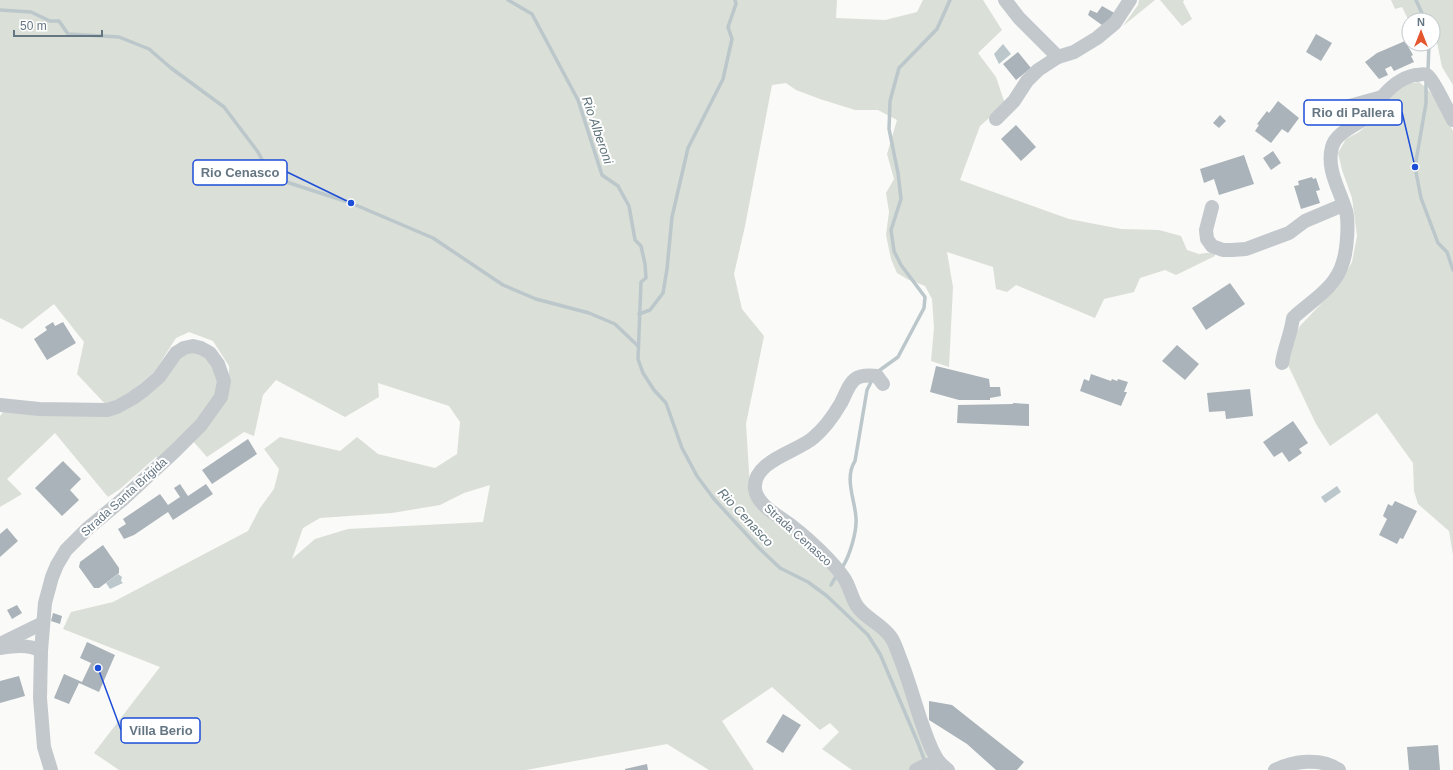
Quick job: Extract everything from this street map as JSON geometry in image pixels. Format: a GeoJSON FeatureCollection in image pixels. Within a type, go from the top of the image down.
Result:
{"type":"FeatureCollection","features":[{"type":"Feature","properties":{"kind":"street"},"geometry":{"type":"LineString","coordinates":[[1005,0],[1019,18],[1058,57]]}},
{"type":"Feature","properties":{"kind":"street"},"geometry":{"type":"LineString","coordinates":[[996,119],[1014,102],[1028,81],[1038,70],[1058,57],[1074,52],[1097,38],[1115,23],[1130,0]]}},
{"type":"Feature","properties":{"kind":"street"},"geometry":{"type":"LineString","coordinates":[[1282,363],[1284,350],[1292,328],[1293,318],[1328,288],[1343,265],[1347,237],[1346,212],[1331,170],[1332,146],[1337,137],[1369,115],[1394,84],[1410,76],[1421,74],[1427,75],[1432,81],[1453,120]]}},
{"type":"Feature","properties":{"kind":"street"},"geometry":{"type":"LineString","coordinates":[[1346,108],[1382,97]]}},
{"type":"Feature","properties":{"kind":"street"},"geometry":{"type":"LineString","coordinates":[[1212,207],[1206,230],[1207,239],[1212,246],[1223,250],[1232,250],[1246,249],[1289,233],[1306,221],[1343,205]]}},
{"type":"Feature","properties":{"kind":"street","name":"Strada Santa Brigida"},"geometry":{"type":"LineString","coordinates":[[0,404],[39,409],[107,410],[117,407],[133,398],[159,377],[176,353],[184,348],[194,346],[210,353],[218,364],[224,380],[221,397],[201,425],[127,495],[87,529],[66,550],[57,565],[45,603],[40,651],[40,698],[44,747],[51,770]]}},
{"type":"Feature","properties":{"kind":"street","name":"Strada Cenasco"},"geometry":{"type":"LineString","coordinates":[[883,384],[877,376],[866,375],[855,378],[847,388],[841,402],[820,432],[812,440],[770,463],[761,471],[756,479],[755,490],[759,499],[772,513],[793,527],[832,564],[848,586],[857,606],[863,613],[879,624],[891,637],[904,669],[928,742],[944,766]]}},
{"type":"Feature","properties":{"kind":"street"},"geometry":{"type":"LineString","coordinates":[[0,644],[43,623]]}},
{"type":"Feature","properties":{"kind":"street"},"geometry":{"type":"LineString","coordinates":[[0,648],[28,646],[40,651]]}},
{"type":"Feature","properties":{"kind":"street"},"geometry":{"type":"LineString","coordinates":[[1275,770],[1294,763],[1315,762],[1334,766],[1339,770]]}},
{"type":"Feature","properties":{"kind":"street","name":"Strada Cenasco"},"geometry":{"type":"LineString","coordinates":[[916,770],[926,765],[944,766]]}},
{"type":"Feature","properties":{"kind":"shaded area"},"geometry":{"type":"Polygon","coordinates":[[[0,0],[837,0],[836,18],[885,20],[917,12],[923,0],[983,0],[1002,30],[978,53],[996,77],[1005,104],[980,126],[960,180],[1069,219],[1121,229],[1159,230],[1181,236],[1187,250],[1199,254],[1214,252],[1215,256],[1176,275],[1165,270],[1140,278],[1134,292],[1104,299],[1095,318],[1016,285],[1007,292],[996,289],[993,267],[947,252],[953,287],[949,367],[931,361],[934,328],[932,299],[925,286],[907,279],[897,273],[891,259],[886,235],[889,212],[886,193],[894,179],[887,154],[897,120],[878,110],[855,110],[820,99],[796,90],[786,83],[772,85],[745,226],[734,274],[742,309],[764,336],[746,424],[750,487],[808,544],[888,643],[924,741],[928,759],[912,770],[852,770],[822,749],[839,732],[830,723],[820,730],[772,687],[722,721],[754,770],[709,770],[667,744],[526,770],[119,770],[94,753],[160,667],[63,629],[71,612],[113,602],[248,531],[260,508],[274,489],[279,469],[264,449],[280,437],[340,451],[357,437],[378,454],[435,468],[457,454],[460,422],[449,406],[378,383],[379,397],[345,417],[276,380],[263,395],[254,436],[244,432],[207,457],[192,440],[229,382],[229,366],[213,341],[189,332],[176,338],[155,371],[126,396],[107,406],[77,374],[84,342],[54,304],[22,329],[0,318],[0,0]],[[490,485],[464,493],[440,505],[392,513],[320,518],[303,528],[292,559],[315,539],[348,529],[483,522],[490,485]]]}},
{"type":"Feature","properties":{"kind":"shaded area"},"geometry":{"type":"Polygon","coordinates":[[[1139,0],[1155,0],[1123,26],[1138,5],[1139,0]]]}},
{"type":"Feature","properties":{"kind":"shaded area"},"geometry":{"type":"Polygon","coordinates":[[[1160,0],[1184,0],[1183,2],[1192,19],[1182,26],[1160,0]]]}},
{"type":"Feature","properties":{"kind":"shaded area"},"geometry":{"type":"Polygon","coordinates":[[[1391,0],[1453,0],[1453,85],[1442,67],[1439,52],[1441,52],[1441,12],[1404,12],[1402,7],[1395,9],[1391,0]]]}},
{"type":"Feature","properties":{"kind":"shaded area"},"geometry":{"type":"Polygon","coordinates":[[[1003,44],[1011,54],[999,64],[994,54],[1003,44]]]}},
{"type":"Feature","properties":{"kind":"shaded area"},"geometry":{"type":"Polygon","coordinates":[[[1419,82],[1426,87],[1435,98],[1443,110],[1453,131],[1453,555],[1449,531],[1418,504],[1414,491],[1413,463],[1377,413],[1330,446],[1316,424],[1287,363],[1290,344],[1300,326],[1339,285],[1352,262],[1357,236],[1352,198],[1342,170],[1338,153],[1346,139],[1359,132],[1380,114],[1393,94],[1404,84],[1419,82]]]}},
{"type":"Feature","properties":{"kind":"shaded area"},"geometry":{"type":"Polygon","coordinates":[[[193,350],[207,355],[221,380],[216,399],[163,460],[156,457],[120,489],[108,497],[55,433],[7,479],[22,494],[0,507],[0,416],[5,410],[108,413],[181,354],[193,350]]]}},
{"type":"Feature","properties":{"kind":"shaded area"},"geometry":{"type":"Polygon","coordinates":[[[1337,486],[1341,492],[1325,503],[1321,497],[1337,486]]]}},
{"type":"Feature","properties":{"kind":"shaded area"},"geometry":{"type":"Polygon","coordinates":[[[118,574],[122,577],[121,581],[123,583],[110,589],[106,583],[118,574]]]}},
{"type":"Feature","properties":{"kind":"building"},"geometry":{"type":"Polygon","coordinates":[[[1102,6],[1118,15],[1106,28],[1088,15],[1090,10],[1097,13],[1102,6]]]}},
{"type":"Feature","properties":{"kind":"building"},"geometry":{"type":"Polygon","coordinates":[[[1316,34],[1332,43],[1321,61],[1306,52],[1316,34]]]}},
{"type":"Feature","properties":{"kind":"building"},"geometry":{"type":"Polygon","coordinates":[[[1401,43],[1401,52],[1411,52],[1413,55],[1411,56],[1414,62],[1394,71],[1391,66],[1385,69],[1388,75],[1379,79],[1365,62],[1377,53],[1401,43]]]}},
{"type":"Feature","properties":{"kind":"building"},"geometry":{"type":"Polygon","coordinates":[[[1018,52],[1031,68],[1016,80],[1003,64],[1018,52]]]}},
{"type":"Feature","properties":{"kind":"building"},"geometry":{"type":"Polygon","coordinates":[[[1278,101],[1299,118],[1288,133],[1282,129],[1271,143],[1255,131],[1259,125],[1257,124],[1267,111],[1269,113],[1278,101]]]}},
{"type":"Feature","properties":{"kind":"building"},"geometry":{"type":"Polygon","coordinates":[[[1220,115],[1226,121],[1219,128],[1213,123],[1220,115]]]}},
{"type":"Feature","properties":{"kind":"building"},"geometry":{"type":"Polygon","coordinates":[[[1016,125],[1036,147],[1021,161],[1001,139],[1016,125]]]}},
{"type":"Feature","properties":{"kind":"building"},"geometry":{"type":"Polygon","coordinates":[[[1273,151],[1281,163],[1271,170],[1263,158],[1273,151]]]}},
{"type":"Feature","properties":{"kind":"building"},"geometry":{"type":"Polygon","coordinates":[[[1244,155],[1254,184],[1219,195],[1214,179],[1204,183],[1200,169],[1244,155]]]}},
{"type":"Feature","properties":{"kind":"building"},"geometry":{"type":"Polygon","coordinates":[[[1312,177],[1313,179],[1316,178],[1320,190],[1316,191],[1320,203],[1301,209],[1294,186],[1299,185],[1298,181],[1312,177]]]}},
{"type":"Feature","properties":{"kind":"building"},"geometry":{"type":"Polygon","coordinates":[[[1230,283],[1245,304],[1206,330],[1192,308],[1230,283]]]}},
{"type":"Feature","properties":{"kind":"building"},"geometry":{"type":"Polygon","coordinates":[[[53,322],[55,326],[63,322],[76,343],[47,360],[34,339],[47,330],[45,327],[53,322]]]}},
{"type":"Feature","properties":{"kind":"building"},"geometry":{"type":"Polygon","coordinates":[[[1177,345],[1199,364],[1185,380],[1162,361],[1177,345]]]}},
{"type":"Feature","properties":{"kind":"building"},"geometry":{"type":"Polygon","coordinates":[[[936,366],[989,379],[990,387],[1000,387],[1001,396],[990,398],[990,400],[959,400],[930,392],[936,366]]]}},
{"type":"Feature","properties":{"kind":"building"},"geometry":{"type":"Polygon","coordinates":[[[1091,374],[1111,381],[1112,379],[1117,381],[1118,379],[1128,382],[1124,392],[1127,392],[1121,406],[1080,391],[1084,379],[1089,381],[1091,374]]]}},
{"type":"Feature","properties":{"kind":"building"},"geometry":{"type":"Polygon","coordinates":[[[1250,389],[1253,416],[1226,419],[1225,411],[1209,412],[1207,393],[1250,389]]]}},
{"type":"Feature","properties":{"kind":"building"},"geometry":{"type":"Polygon","coordinates":[[[1013,403],[1029,404],[1029,426],[957,423],[958,405],[1013,403]]]}},
{"type":"Feature","properties":{"kind":"building"},"geometry":{"type":"Polygon","coordinates":[[[1293,421],[1308,443],[1299,449],[1302,453],[1289,462],[1282,452],[1274,457],[1263,442],[1293,421]]]}},
{"type":"Feature","properties":{"kind":"building"},"geometry":{"type":"Polygon","coordinates":[[[248,439],[257,454],[212,484],[202,470],[248,439]]]}},
{"type":"Feature","properties":{"kind":"building"},"geometry":{"type":"Polygon","coordinates":[[[63,461],[81,479],[70,490],[79,500],[62,516],[35,488],[63,461]]]}},
{"type":"Feature","properties":{"kind":"building"},"geometry":{"type":"Polygon","coordinates":[[[180,484],[188,496],[206,484],[213,494],[173,520],[168,512],[134,535],[124,539],[118,529],[126,524],[123,519],[160,494],[168,505],[180,497],[174,488],[180,484]]]}},
{"type":"Feature","properties":{"kind":"building"},"geometry":{"type":"Polygon","coordinates":[[[1395,501],[1417,511],[1403,539],[1400,538],[1397,544],[1379,535],[1387,519],[1383,516],[1388,504],[1392,506],[1395,501]]]}},
{"type":"Feature","properties":{"kind":"building"},"geometry":{"type":"Polygon","coordinates":[[[7,528],[18,541],[0,557],[0,534],[7,528]]]}},
{"type":"Feature","properties":{"kind":"building"},"geometry":{"type":"Polygon","coordinates":[[[103,545],[119,568],[119,573],[99,588],[94,588],[79,567],[80,562],[103,545]]]}},
{"type":"Feature","properties":{"kind":"building"},"geometry":{"type":"Polygon","coordinates":[[[17,605],[22,613],[12,619],[7,610],[17,605]]]}},
{"type":"Feature","properties":{"kind":"building"},"geometry":{"type":"Polygon","coordinates":[[[53,613],[62,616],[60,624],[51,621],[53,613]]]}},
{"type":"Feature","properties":{"kind":"building"},"geometry":{"type":"Polygon","coordinates":[[[87,642],[115,655],[99,692],[79,683],[69,704],[54,698],[64,674],[82,682],[91,663],[80,658],[87,642]]]}},
{"type":"Feature","properties":{"kind":"building"},"geometry":{"type":"Polygon","coordinates":[[[19,676],[25,696],[0,703],[0,681],[19,676]]]}},
{"type":"Feature","properties":{"kind":"building"},"geometry":{"type":"Polygon","coordinates":[[[929,701],[952,705],[1024,762],[1017,770],[996,770],[967,744],[929,720],[929,701]]]}},
{"type":"Feature","properties":{"kind":"building"},"geometry":{"type":"Polygon","coordinates":[[[783,714],[801,725],[783,753],[766,742],[783,714]]]}},
{"type":"Feature","properties":{"kind":"building"},"geometry":{"type":"Polygon","coordinates":[[[1438,745],[1440,770],[1409,770],[1407,747],[1438,745]]]}},
{"type":"Feature","properties":{"kind":"building"},"geometry":{"type":"Polygon","coordinates":[[[647,764],[648,770],[625,770],[625,769],[647,764]]]}},
{"type":"Feature","properties":{"kind":"waterway","name":"Rio Cenasco"},"geometry":{"type":"LineString","coordinates":[[508,0],[532,14],[578,100],[602,175],[618,186],[629,206],[635,240],[641,246],[646,278],[641,282],[638,359],[643,373],[654,390],[666,403],[682,448],[697,476],[714,499],[759,548],[780,568],[808,582],[827,596],[868,635],[880,654],[924,759]]}},
{"type":"Feature","properties":{"kind":"waterway"},"geometry":{"type":"LineString","coordinates":[[639,314],[650,310],[663,293],[672,217],[688,148],[723,79],[732,39],[728,27],[736,4],[735,0]]}},
{"type":"Feature","properties":{"kind":"waterway"},"geometry":{"type":"LineString","coordinates":[[880,370],[898,357],[924,308],[925,297],[901,265],[894,251],[891,230],[901,199],[898,173],[889,129],[890,101],[899,68],[937,29],[950,0]]}},
{"type":"Feature","properties":{"kind":"waterway"},"geometry":{"type":"LineString","coordinates":[[1416,0],[1421,12]]}},
{"type":"Feature","properties":{"kind":"waterway","name":"Rio Cenasco"},"geometry":{"type":"LineString","coordinates":[[0,10],[31,12],[50,21],[59,21],[68,34],[119,37],[149,49],[171,68],[224,107],[258,152],[271,177],[351,203],[433,238],[503,285],[536,299],[589,313],[615,324],[638,346]]}},
{"type":"Feature","properties":{"kind":"waterway"},"geometry":{"type":"LineString","coordinates":[[1428,70],[1429,52]]}},
{"type":"Feature","properties":{"kind":"waterway"},"geometry":{"type":"LineString","coordinates":[[1426,81],[1426,103],[1415,167],[1421,198],[1438,243],[1447,252],[1453,270]]}},
{"type":"Feature","properties":{"kind":"waterway"},"geometry":{"type":"LineString","coordinates":[[843,566],[852,543],[856,523],[850,475],[855,461],[867,390],[872,380]]}},
{"type":"Feature","properties":{"kind":"waterway"},"geometry":{"type":"LineString","coordinates":[[831,585],[835,578]]}},
{"type":"Feature","properties":{"kind":"place","name":"Rio di Pallera"},"geometry":{"type":"Point","coordinates":[1415,167]}},
{"type":"Feature","properties":{"kind":"place","name":"Rio Cenasco"},"geometry":{"type":"Point","coordinates":[351,203]}},
{"type":"Feature","properties":{"kind":"place","name":"Villa Berio"},"geometry":{"type":"Point","coordinates":[98,668]}},
{"type":"Feature","properties":{"kind":"water label","name":"Rio Alberoni"},"geometry":{"type":"Point","coordinates":[598,130]}}]}
